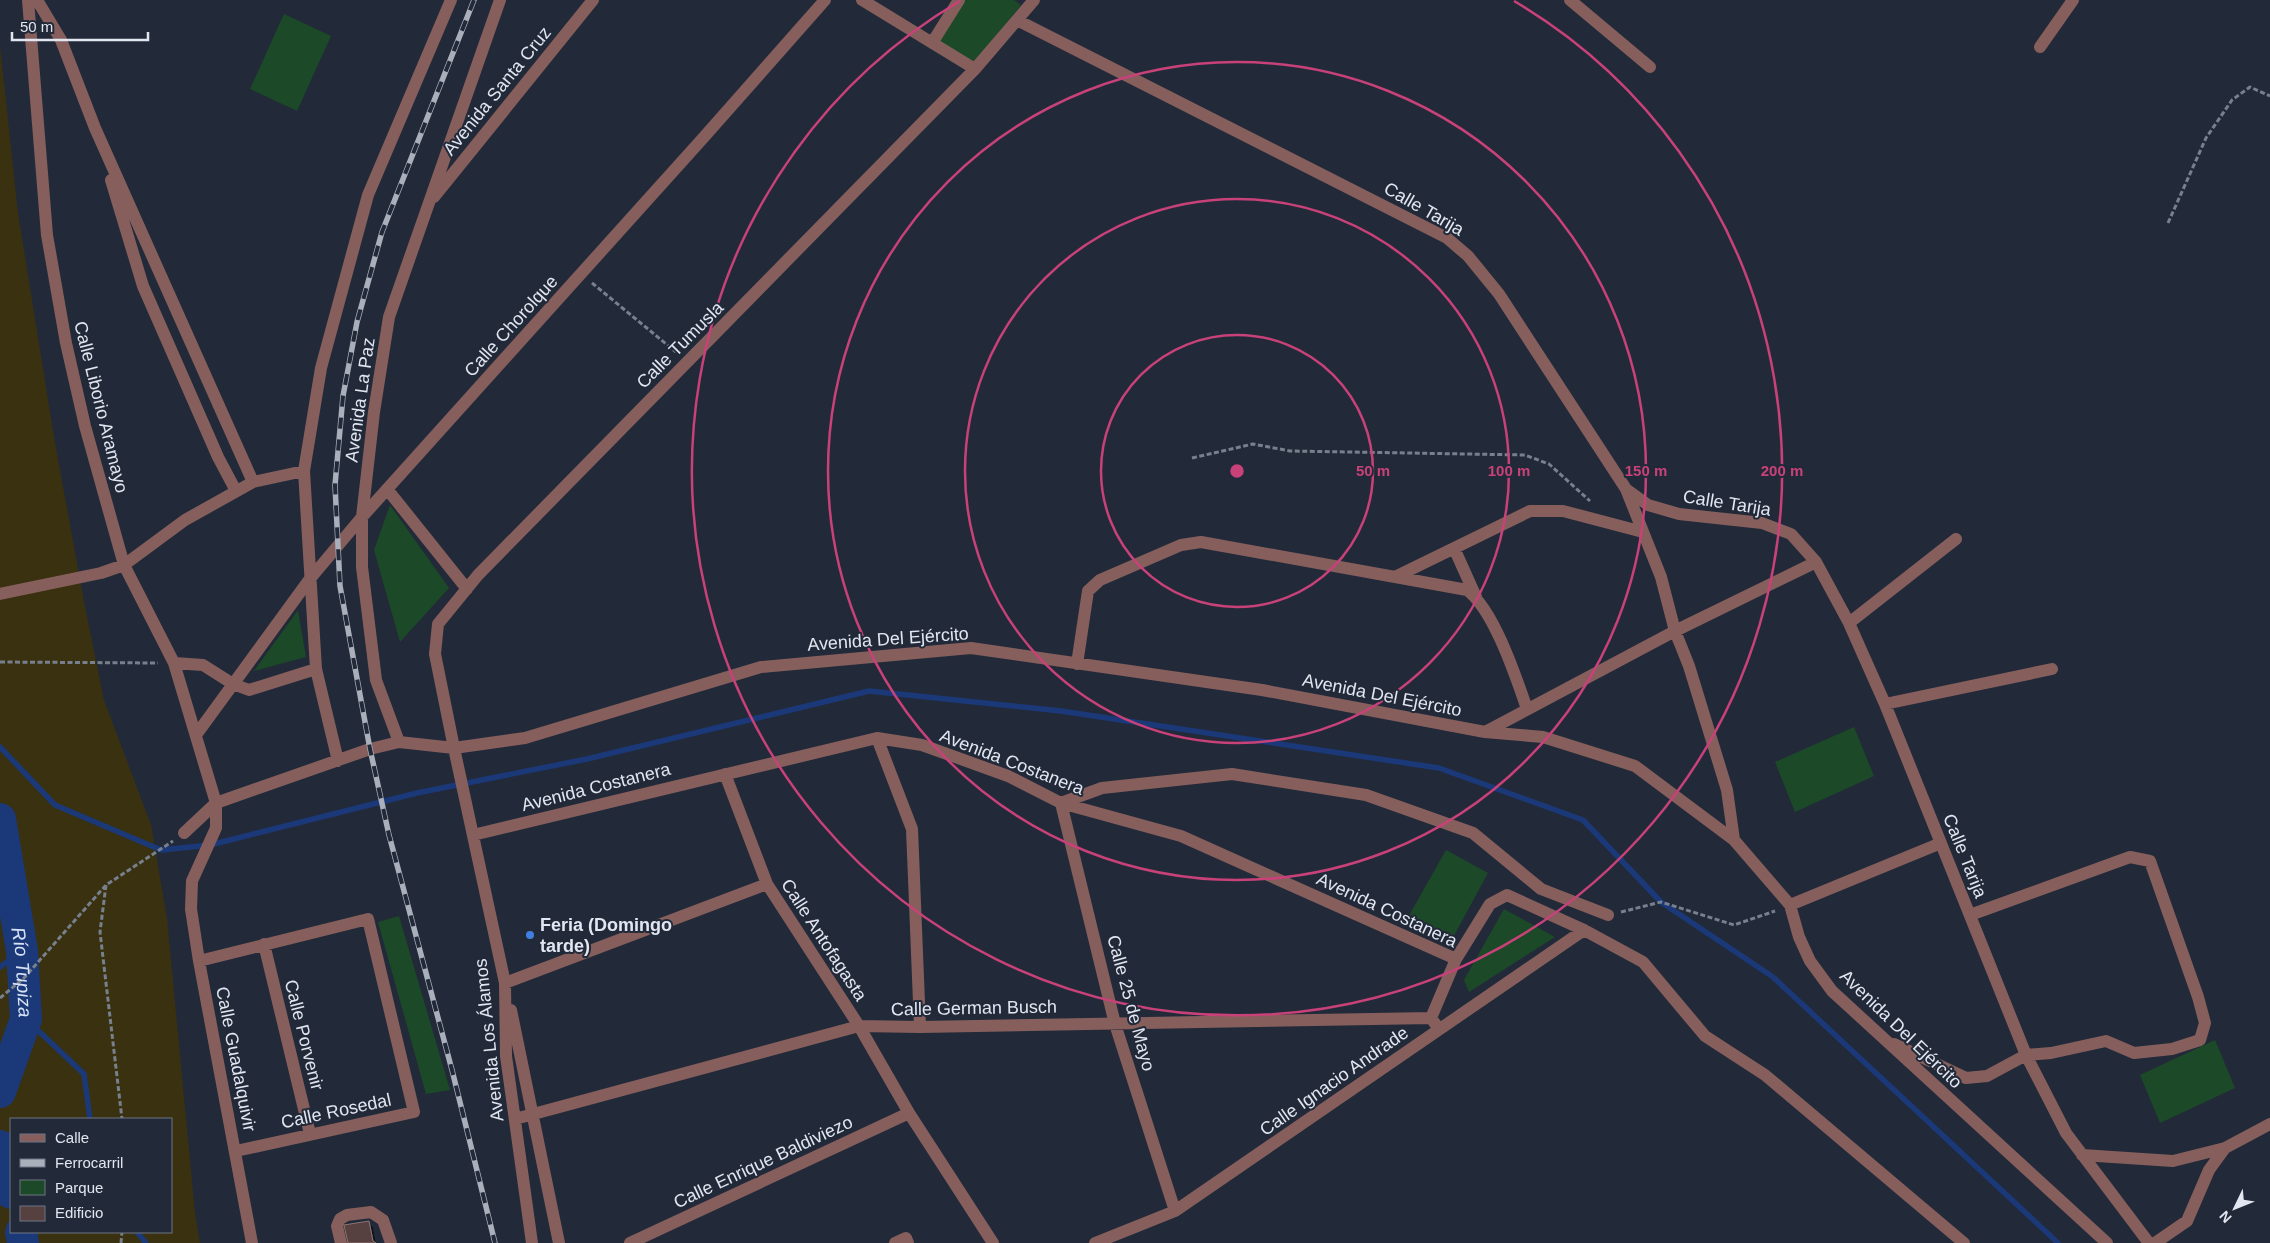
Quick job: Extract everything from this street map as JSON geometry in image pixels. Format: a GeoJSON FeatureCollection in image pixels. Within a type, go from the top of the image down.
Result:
{"type":"FeatureCollection","features":[{"type":"Feature","properties":{"kind":"street","name":"Calle Liborio Aramayo"},"geometry":{"type":"LineString","coordinates":[[28,0],[46,235],[66,343],[85,426],[124,564],[174,663],[216,803],[216,828],[192,881]]}},
{"type":"Feature","properties":{"kind":"street"},"geometry":{"type":"LineString","coordinates":[[37,0],[61,40],[95,128],[253,482]]}},
{"type":"Feature","properties":{"kind":"street"},"geometry":{"type":"LineString","coordinates":[[338,761],[316,669],[309,580],[304,471],[321,368],[368,195],[451,0]]}},
{"type":"Feature","properties":{"kind":"street","name":"Avenida La Paz"},"geometry":{"type":"LineString","coordinates":[[399,742],[376,680],[362,567],[362,517],[374,412],[389,317],[500,0]]}},
{"type":"Feature","properties":{"kind":"street","name":"Avenida Santa Cruz"},"geometry":{"type":"LineString","coordinates":[[427,204],[593,0]]}},
{"type":"Feature","properties":{"kind":"street","name":"Calle Chorolque"},"geometry":{"type":"LineString","coordinates":[[196,735],[309,580],[362,517],[825,0]]}},
{"type":"Feature","properties":{"kind":"street"},"geometry":{"type":"LineString","coordinates":[[862,0],[975,69]]}},
{"type":"Feature","properties":{"kind":"street"},"geometry":{"type":"LineString","coordinates":[[932,43],[959,0]]}},
{"type":"Feature","properties":{"kind":"street","name":"Calle Tumusla"},"geometry":{"type":"LineString","coordinates":[[454,748],[435,654],[438,624],[478,574],[975,69],[1034,0]]}},
{"type":"Feature","properties":{"kind":"street"},"geometry":{"type":"LineString","coordinates":[[1570,0],[1650,67]]}},
{"type":"Feature","properties":{"kind":"street"},"geometry":{"type":"LineString","coordinates":[[2040,47],[2073,0]]}},
{"type":"Feature","properties":{"kind":"street","name":"Calle Tarija"},"geometry":{"type":"LineString","coordinates":[[1017,20],[1447,238],[1468,256],[1499,294],[1626,489],[1648,505],[1679,514],[1762,523],[1791,534],[1816,562],[1849,623],[1885,704],[2026,1055],[2066,1133],[2149,1243]]}},
{"type":"Feature","properties":{"kind":"street"},"geometry":{"type":"LineString","coordinates":[[95,128],[143,286],[218,457],[236,491]]}},
{"type":"Feature","properties":{"kind":"street"},"geometry":{"type":"LineString","coordinates":[[0,594],[101,573],[124,564],[185,520],[253,482],[304,471]]}},
{"type":"Feature","properties":{"kind":"street"},"geometry":{"type":"LineString","coordinates":[[387,489],[467,588]]}},
{"type":"Feature","properties":{"kind":"street"},"geometry":{"type":"LineString","coordinates":[[1626,489],[1661,577],[1675,631],[1689,666],[1727,790],[1734,840]]}},
{"type":"Feature","properties":{"kind":"street"},"geometry":{"type":"LineString","coordinates":[[1395,577],[1530,511],[1563,511],[1643,532]]}},
{"type":"Feature","properties":{"kind":"street"},"geometry":{"type":"LineString","coordinates":[[1849,623],[1956,538]]}},
{"type":"Feature","properties":{"kind":"street"},"geometry":{"type":"LineString","coordinates":[[1077,664],[1088,591],[1100,580],[1181,545],[1201,542],[1467,590],[1476,596]]}},
{"type":"Feature","properties":{"kind":"street"},"geometry":{"type":"LineString","coordinates":[[1454,548],[1476,596],[1507,652],[1527,709]]}},
{"type":"Feature","properties":{"kind":"street"},"geometry":{"type":"LineString","coordinates":[[1485,732],[1675,631],[1816,562]]}},
{"type":"Feature","properties":{"kind":"street","name":"Avenida Del Ejército"},"geometry":{"type":"LineString","coordinates":[[454,748],[525,738],[761,667],[971,648],[1262,690],[1485,732],[1543,737],[1635,766],[1734,840],[1790,905],[1799,937],[1810,961],[1832,991],[2107,1243]]}},
{"type":"Feature","properties":{"kind":"street"},"geometry":{"type":"LineString","coordinates":[[174,663],[203,666],[233,684],[248,690],[316,669]]}},
{"type":"Feature","properties":{"kind":"street"},"geometry":{"type":"LineString","coordinates":[[1885,704],[2052,669]]}},
{"type":"Feature","properties":{"kind":"street"},"geometry":{"type":"LineString","coordinates":[[876,738],[912,829],[920,1028]]}},
{"type":"Feature","properties":{"kind":"street","name":"Avenida Costanera"},"geometry":{"type":"LineString","coordinates":[[473,836],[876,738],[922,746],[1008,776],[1061,803],[1181,836],[1456,959],[1431,1018]]}},
{"type":"Feature","properties":{"kind":"street"},"geometry":{"type":"LineString","coordinates":[[184,833],[216,803],[370,749],[399,742],[454,748]]}},
{"type":"Feature","properties":{"kind":"street","name":"Avenida Los Álamos"},"geometry":{"type":"LineString","coordinates":[[454,748],[505,983],[506,1056],[532,1243]]}},
{"type":"Feature","properties":{"kind":"street","name":"Calle Antofagasta"},"geometry":{"type":"LineString","coordinates":[[725,774],[767,884],[859,1026],[910,1113],[993,1243]]}},
{"type":"Feature","properties":{"kind":"street"},"geometry":{"type":"LineString","coordinates":[[1061,803],[1102,788],[1232,774],[1366,795],[1472,833],[1541,889],[1608,915]]}},
{"type":"Feature","properties":{"kind":"street","name":"Calle 25 de Mayo"},"geometry":{"type":"LineString","coordinates":[[1061,803],[1115,1024],[1175,1211]]}},
{"type":"Feature","properties":{"kind":"street"},"geometry":{"type":"LineString","coordinates":[[1790,905],[1941,843]]}},
{"type":"Feature","properties":{"kind":"street"},"geometry":{"type":"LineString","coordinates":[[1882,1038],[1966,1078],[1987,1076],[2026,1055],[2051,1053],[2106,1041],[2134,1053],[2172,1048],[2200,1040],[2205,1023],[2198,997],[2150,861],[2130,856],[1970,915]]}},
{"type":"Feature","properties":{"kind":"street","name":"Calle Guadalquivir"},"geometry":{"type":"LineString","coordinates":[[192,881],[192,909],[199,961],[252,1243]]}},
{"type":"Feature","properties":{"kind":"street"},"geometry":{"type":"LineString","coordinates":[[559,1243],[505,983],[767,884]]}},
{"type":"Feature","properties":{"kind":"street"},"geometry":{"type":"LineString","coordinates":[[1456,959],[1490,904],[1507,895],[1584,930],[1643,962],[1705,1036],[1765,1075],[1964,1243]]}},
{"type":"Feature","properties":{"kind":"street","name":"Calle Rosedal"},"geometry":{"type":"LineString","coordinates":[[236,1152],[414,1112],[368,919],[264,944]]}},
{"type":"Feature","properties":{"kind":"street","name":"Calle Ignacio Andrade"},"geometry":{"type":"LineString","coordinates":[[1095,1243],[1175,1211],[1584,930]]}},
{"type":"Feature","properties":{"kind":"street"},"geometry":{"type":"LineString","coordinates":[[199,961],[264,944]]}},
{"type":"Feature","properties":{"kind":"street","name":"Calle Porvenir"},"geometry":{"type":"LineString","coordinates":[[264,944],[310,1134]]}},
{"type":"Feature","properties":{"kind":"street"},"geometry":{"type":"LineString","coordinates":[[1431,1018],[1439,1029]]}},
{"type":"Feature","properties":{"kind":"street","name":"Calle German Busch"},"geometry":{"type":"LineString","coordinates":[[515,1119],[859,1026],[920,1028],[1431,1018]]}},
{"type":"Feature","properties":{"kind":"street","name":"Calle Enrique Baldiviezo"},"geometry":{"type":"LineString","coordinates":[[630,1243],[910,1113]]}},
{"type":"Feature","properties":{"kind":"street"},"geometry":{"type":"LineString","coordinates":[[2082,1155],[2173,1161],[2225,1148],[2270,1124]]}},
{"type":"Feature","properties":{"kind":"street"},"geometry":{"type":"LineString","coordinates":[[2155,1243],[2187,1221],[2209,1170],[2225,1148]]}},
{"type":"Feature","properties":{"kind":"street"},"geometry":{"type":"LineString","coordinates":[[341,1243],[337,1226],[340,1219],[347,1215],[371,1212],[383,1220],[391,1243]]}},
{"type":"Feature","properties":{"kind":"street"},"geometry":{"type":"LineString","coordinates":[[895,1243],[906,1238],[908,1243]]}},
{"type":"Feature","properties":{"kind":"path"},"geometry":{"type":"LineString","coordinates":[[2168,223],[2206,138],[2232,100],[2250,87],[2270,96]]}},
{"type":"Feature","properties":{"kind":"path"},"geometry":{"type":"LineString","coordinates":[[581,274],[688,362]]}},
{"type":"Feature","properties":{"kind":"path"},"geometry":{"type":"LineString","coordinates":[[1192,458],[1253,444],[1290,451],[1525,455],[1549,464],[1596,507]]}},
{"type":"Feature","properties":{"kind":"path"},"geometry":{"type":"LineString","coordinates":[[0,662],[174,663]]}},
{"type":"Feature","properties":{"kind":"path"},"geometry":{"type":"LineString","coordinates":[[0,998],[24,978],[106,885],[184,833]]}},
{"type":"Feature","properties":{"kind":"path"},"geometry":{"type":"LineString","coordinates":[[106,885],[100,932],[122,1118]]}},
{"type":"Feature","properties":{"kind":"path"},"geometry":{"type":"LineString","coordinates":[[1608,915],[1661,902],[1734,925],[1790,905]]}},
{"type":"Feature","properties":{"kind":"green space"},"geometry":{"type":"Polygon","coordinates":[[[965,0],[1014,0],[1021,5],[974,62],[939,42],[965,0]]]}},
{"type":"Feature","properties":{"kind":"green space"},"geometry":{"type":"Polygon","coordinates":[[[284,14],[331,36],[297,111],[250,89],[284,14]]]}},
{"type":"Feature","properties":{"kind":"green space"},"geometry":{"type":"Polygon","coordinates":[[[390,505],[449,588],[400,642],[374,550],[390,505]]]}},
{"type":"Feature","properties":{"kind":"green space"},"geometry":{"type":"Polygon","coordinates":[[[298,610],[306,657],[254,671],[298,610]]]}},
{"type":"Feature","properties":{"kind":"green space"},"geometry":{"type":"Polygon","coordinates":[[[1854,727],[1874,776],[1795,812],[1775,762],[1854,727]]]}},
{"type":"Feature","properties":{"kind":"green space"},"geometry":{"type":"Polygon","coordinates":[[[1446,850],[1488,873],[1450,943],[1407,919],[1446,850]]]}},
{"type":"Feature","properties":{"kind":"green space"},"geometry":{"type":"Polygon","coordinates":[[[1504,909],[1555,937],[1469,992],[1464,980],[1504,909]]]}},
{"type":"Feature","properties":{"kind":"green space"},"geometry":{"type":"Polygon","coordinates":[[[399,916],[450,1090],[426,1094],[378,922],[399,916]]]}},
{"type":"Feature","properties":{"kind":"green space"},"geometry":{"type":"Polygon","coordinates":[[[2215,1040],[2235,1088],[2160,1123],[2140,1075],[2215,1040]]]}},
{"type":"Feature","properties":{"kind":"sand"},"geometry":{"type":"Polygon","coordinates":[[[0,45],[18,213],[54,437],[85,607],[104,700],[151,825],[167,918],[195,1213],[200,1243],[0,1243],[0,45]]]}},
{"type":"Feature","properties":{"kind":"building"},"geometry":{"type":"Polygon","coordinates":[[[369,1221],[373,1241],[376,1243],[348,1243],[344,1225],[369,1221]]]}},
{"type":"Feature","properties":{"kind":"waterway"},"geometry":{"type":"LineString","coordinates":[[0,747],[55,805],[161,850],[210,845],[417,793],[587,759],[869,691],[1061,711],[1439,768],[1583,820],[1661,902],[1773,977],[2058,1243]]}},
{"type":"Feature","properties":{"kind":"waterway","name":"Río Tupiza"},"geometry":{"type":"LineString","coordinates":[[0,819],[22,951],[26,1019],[0,1092]]}},
{"type":"Feature","properties":{"kind":"waterway"},"geometry":{"type":"LineString","coordinates":[[0,967],[22,951]]}},
{"type":"Feature","properties":{"kind":"waterway"},"geometry":{"type":"LineString","coordinates":[[26,1019],[84,1074],[90,1118]]}},
{"type":"Feature","properties":{"kind":"waterway","name":"Río Tupiza"},"geometry":{"type":"LineString","coordinates":[[0,1146],[10,1189]]}},
{"type":"Feature","properties":{"kind":"waterway","name":"Río Tupiza"},"geometry":{"type":"LineString","coordinates":[[21,1233],[23,1243]]}},
{"type":"Feature","properties":{"kind":"waterway"},"geometry":{"type":"LineString","coordinates":[[138,1233],[146,1243]]}},
{"type":"Feature","properties":{"kind":"railway"},"geometry":{"type":"LineString","coordinates":[[474,0],[382,232],[357,322],[343,396],[335,485],[340,586],[370,749],[389,835],[452,1070],[495,1243]]}},
{"type":"Feature","properties":{"kind":"place","name":"Feria (Domingo tarde)"},"geometry":{"type":"Point","coordinates":[530,935]}}]}
